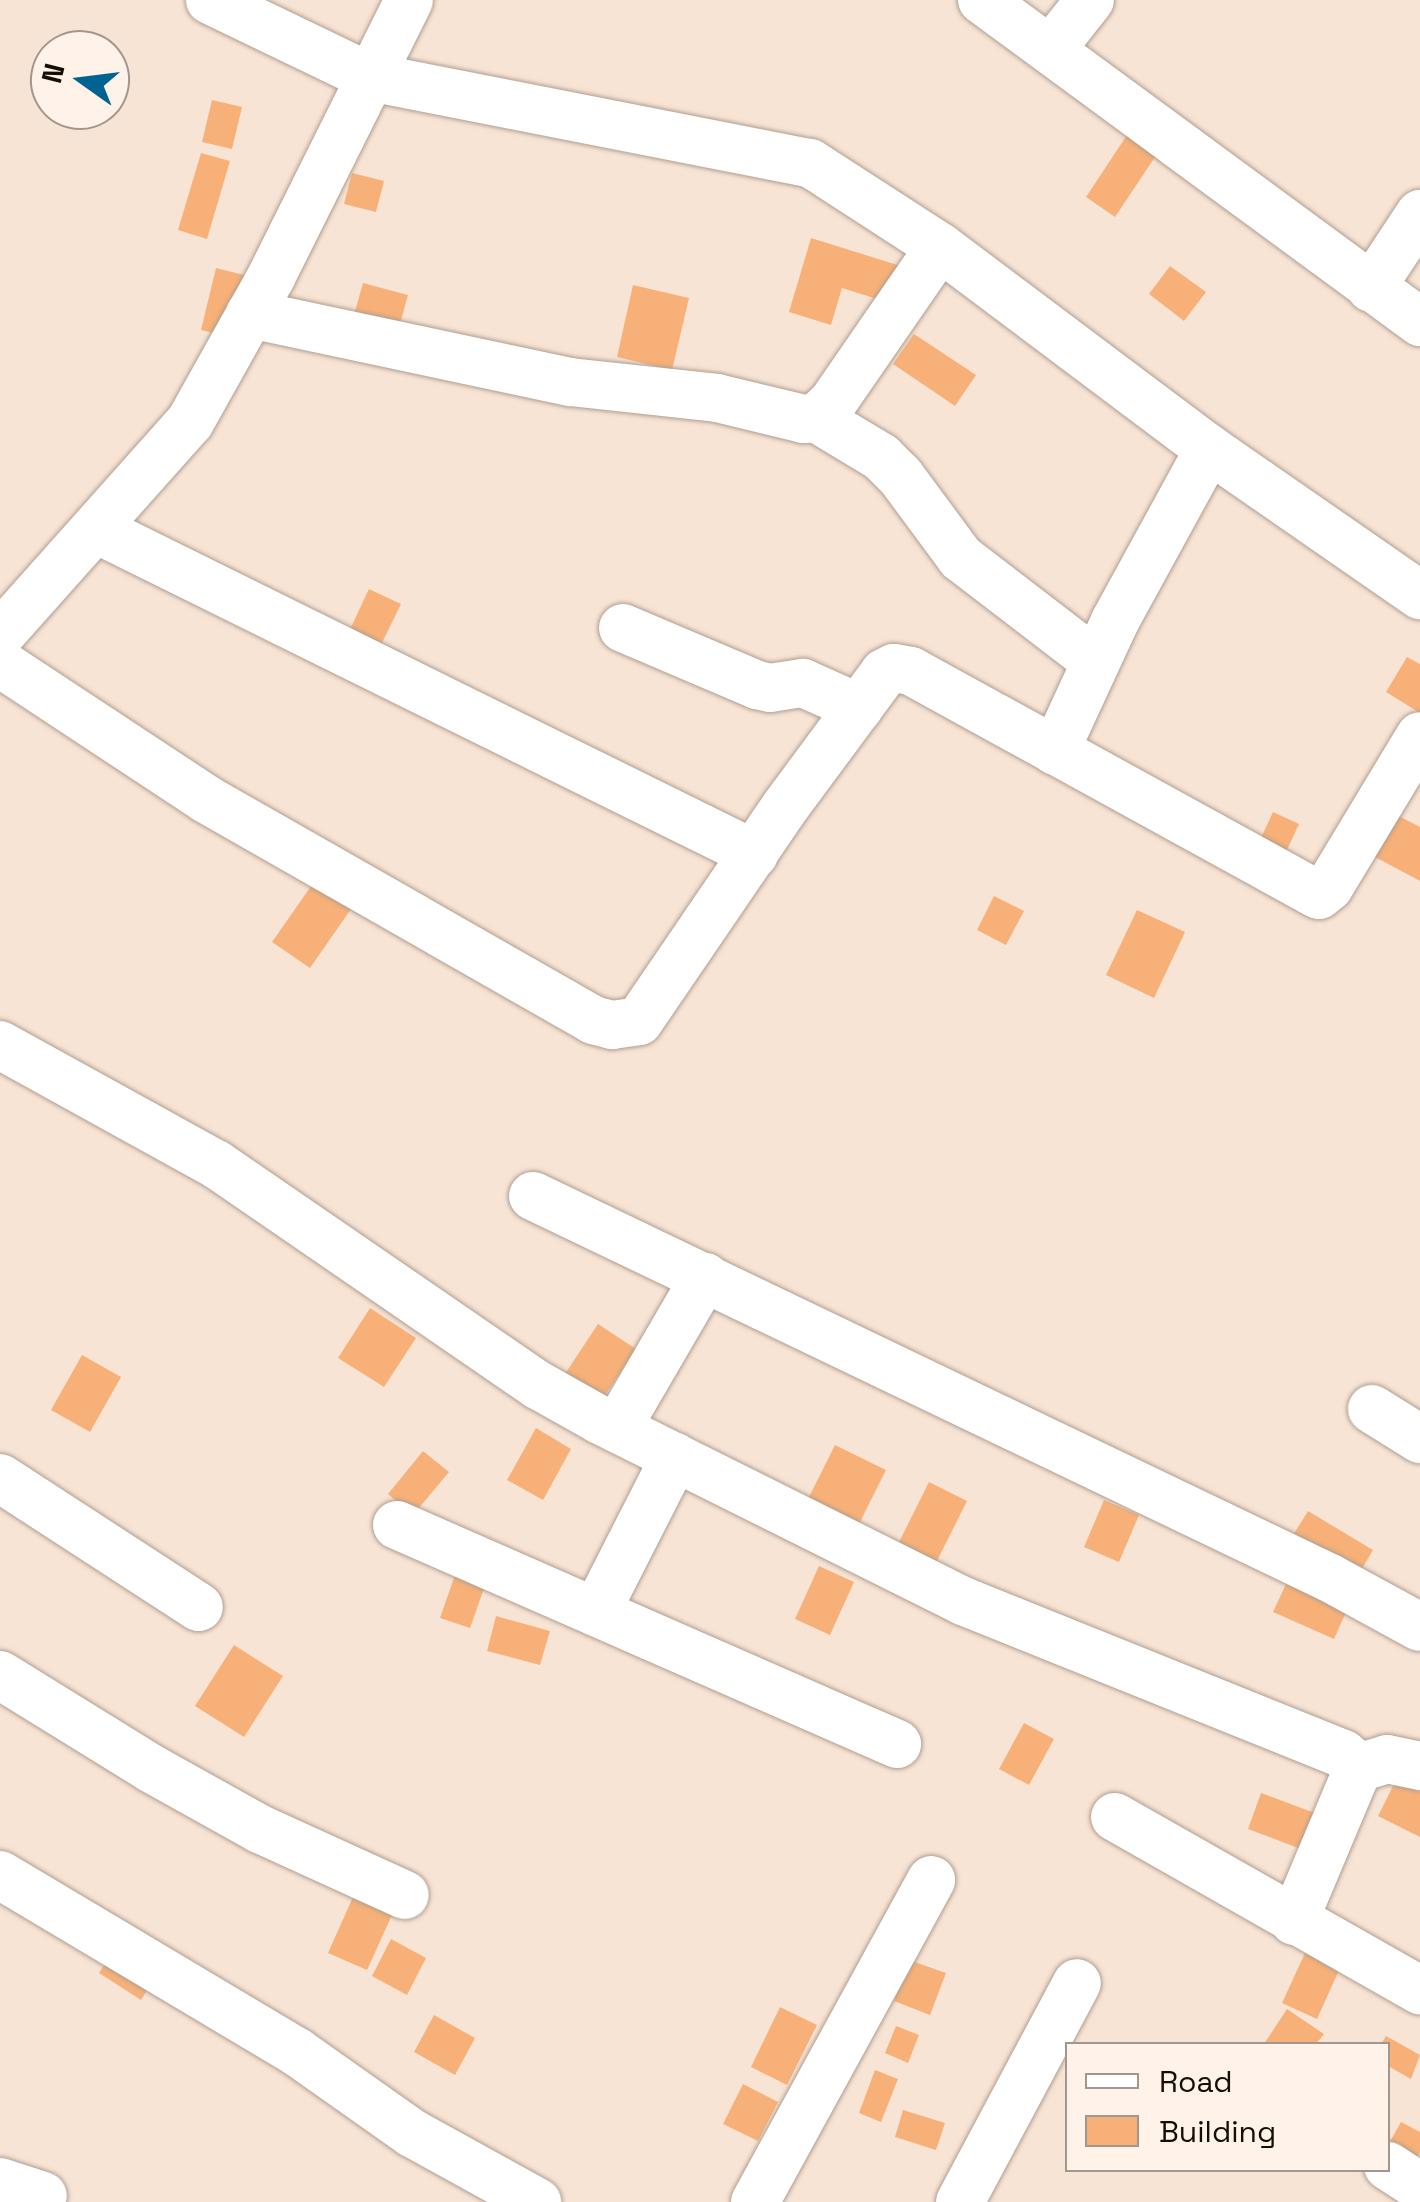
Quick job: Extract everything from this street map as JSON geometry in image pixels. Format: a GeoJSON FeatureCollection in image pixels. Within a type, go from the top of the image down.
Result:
{"type":"FeatureCollection","features":[{"type":"Feature","properties":{"kind":"street"},"geometry":{"type":"LineString","coordinates":[[210,0],[370,78],[810,163],[940,248],[1209,449],[1420,595]]}},
{"type":"Feature","properties":{"kind":"street"},"geometry":{"type":"LineString","coordinates":[[0,635],[190,422],[299,221],[409,0]]}},
{"type":"Feature","properties":{"kind":"street"},"geometry":{"type":"LineString","coordinates":[[982,0],[1420,322]]}},
{"type":"Feature","properties":{"kind":"street"},"geometry":{"type":"LineString","coordinates":[[1052,48],[1090,0]]}},
{"type":"Feature","properties":{"kind":"street"},"geometry":{"type":"LineString","coordinates":[[1371,288],[1420,214]]}},
{"type":"Feature","properties":{"kind":"street"},"geometry":{"type":"LineString","coordinates":[[816,418],[833,402],[940,248]]}},
{"type":"Feature","properties":{"kind":"street"},"geometry":{"type":"LineString","coordinates":[[260,296],[570,382],[717,398],[804,419],[816,418],[881,457],[902,477],[961,558],[1095,660]]}},
{"type":"Feature","properties":{"kind":"street"},"geometry":{"type":"LineString","coordinates":[[1055,751],[1095,660],[1209,449]]}},
{"type":"Feature","properties":{"kind":"street"},"geometry":{"type":"LineString","coordinates":[[96,530],[754,854]]}},
{"type":"Feature","properties":{"kind":"street"},"geometry":{"type":"LineString","coordinates":[[623,628],[757,685],[770,688],[803,682],[859,708]]}},
{"type":"Feature","properties":{"kind":"street"},"geometry":{"type":"LineString","coordinates":[[0,664],[206,798],[593,1020],[612,1025],[640,1021],[884,673],[903,668],[1319,895],[1329,887],[1420,736]]}},
{"type":"Feature","properties":{"kind":"street"},"geometry":{"type":"LineString","coordinates":[[0,1045],[216,1164],[538,1385],[617,1428],[963,1601],[1343,1754],[1355,1769]]}},
{"type":"Feature","properties":{"kind":"street"},"geometry":{"type":"LineString","coordinates":[[533,1196],[1003,1425],[1330,1578],[1420,1626]]}},
{"type":"Feature","properties":{"kind":"street"},"geometry":{"type":"LineString","coordinates":[[617,1428],[704,1277]]}},
{"type":"Feature","properties":{"kind":"street"},"geometry":{"type":"LineString","coordinates":[[1372,1409],[1420,1439]]}},
{"type":"Feature","properties":{"kind":"street"},"geometry":{"type":"LineString","coordinates":[[596,1612],[675,1458]]}},
{"type":"Feature","properties":{"kind":"street"},"geometry":{"type":"LineString","coordinates":[[0,1478],[200,1608]]}},
{"type":"Feature","properties":{"kind":"street"},"geometry":{"type":"LineString","coordinates":[[398,1525],[897,1744]]}},
{"type":"Feature","properties":{"kind":"street"},"geometry":{"type":"LineString","coordinates":[[0,1675],[152,1769],[260,1829],[405,1895]]}},
{"type":"Feature","properties":{"kind":"street"},"geometry":{"type":"LineString","coordinates":[[1355,1769],[1387,1759],[1420,1766]]}},
{"type":"Feature","properties":{"kind":"street"},"geometry":{"type":"LineString","coordinates":[[1294,1921],[1355,1769]]}},
{"type":"Feature","properties":{"kind":"street"},"geometry":{"type":"LineString","coordinates":[[1114,1817],[1420,1990]]}},
{"type":"Feature","properties":{"kind":"street"},"geometry":{"type":"LineString","coordinates":[[0,1875],[297,2052],[412,2133],[538,2202]]}},
{"type":"Feature","properties":{"kind":"street"},"geometry":{"type":"LineString","coordinates":[[755,2202],[931,1880]]}},
{"type":"Feature","properties":{"kind":"street"},"geometry":{"type":"LineString","coordinates":[[960,2202],[1077,1983]]}},
{"type":"Feature","properties":{"kind":"street"},"geometry":{"type":"LineString","coordinates":[[1390,2167],[1420,2187]]}},
{"type":"Feature","properties":{"kind":"building"},"geometry":{"type":"Polygon","coordinates":[[[212,100],[242,107],[232,149],[202,142],[212,100]]]}},
{"type":"Feature","properties":{"kind":"building"},"geometry":{"type":"Polygon","coordinates":[[[1127,135],[1157,154],[1115,217],[1086,197],[1127,135]]]}},
{"type":"Feature","properties":{"kind":"building"},"geometry":{"type":"Polygon","coordinates":[[[201,153],[230,161],[207,239],[178,230],[201,153]]]}},
{"type":"Feature","properties":{"kind":"building"},"geometry":{"type":"Polygon","coordinates":[[[352,173],[384,181],[376,212],[344,204],[352,173]]]}},
{"type":"Feature","properties":{"kind":"building"},"geometry":{"type":"Polygon","coordinates":[[[811,238],[904,267],[893,304],[842,288],[831,325],[789,312],[811,238]]]}},
{"type":"Feature","properties":{"kind":"building"},"geometry":{"type":"Polygon","coordinates":[[[1170,266],[1206,292],[1184,321],[1149,294],[1170,266]]]}},
{"type":"Feature","properties":{"kind":"building"},"geometry":{"type":"Polygon","coordinates":[[[216,268],[248,276],[233,338],[201,330],[216,268]]]}},
{"type":"Feature","properties":{"kind":"building"},"geometry":{"type":"Polygon","coordinates":[[[363,283],[408,295],[395,342],[350,329],[363,283]]]}},
{"type":"Feature","properties":{"kind":"building"},"geometry":{"type":"Polygon","coordinates":[[[633,285],[689,298],[672,370],[617,357],[633,285]]]}},
{"type":"Feature","properties":{"kind":"building"},"geometry":{"type":"Polygon","coordinates":[[[914,334],[976,375],[955,406],[893,364],[914,334]]]}},
{"type":"Feature","properties":{"kind":"building"},"geometry":{"type":"Polygon","coordinates":[[[369,589],[401,604],[376,655],[345,640],[369,589]]]}},
{"type":"Feature","properties":{"kind":"building"},"geometry":{"type":"Polygon","coordinates":[[[1407,657],[1420,664],[1420,713],[1386,692],[1407,657]]]}},
{"type":"Feature","properties":{"kind":"building"},"geometry":{"type":"Polygon","coordinates":[[[1273,812],[1299,824],[1279,867],[1253,855],[1273,812]]]}},
{"type":"Feature","properties":{"kind":"building"},"geometry":{"type":"Polygon","coordinates":[[[1397,815],[1420,827],[1420,881],[1375,857],[1397,815]]]}},
{"type":"Feature","properties":{"kind":"building"},"geometry":{"type":"Polygon","coordinates":[[[314,882],[351,909],[310,968],[272,942],[314,882]]]}},
{"type":"Feature","properties":{"kind":"building"},"geometry":{"type":"Polygon","coordinates":[[[994,896],[1024,911],[1006,945],[977,930],[994,896]]]}},
{"type":"Feature","properties":{"kind":"building"},"geometry":{"type":"Polygon","coordinates":[[[1137,910],[1185,932],[1154,998],[1106,975],[1137,910]]]}},
{"type":"Feature","properties":{"kind":"building"},"geometry":{"type":"Polygon","coordinates":[[[370,1308],[416,1338],[384,1387],[338,1358],[370,1308]]]}},
{"type":"Feature","properties":{"kind":"building"},"geometry":{"type":"Polygon","coordinates":[[[598,1324],[636,1349],[599,1404],[561,1380],[598,1324]]]}},
{"type":"Feature","properties":{"kind":"building"},"geometry":{"type":"Polygon","coordinates":[[[82,1355],[121,1377],[90,1432],[51,1410],[82,1355]]]}},
{"type":"Feature","properties":{"kind":"building"},"geometry":{"type":"Polygon","coordinates":[[[536,1428],[571,1449],[543,1500],[507,1480],[536,1428]]]}},
{"type":"Feature","properties":{"kind":"building"},"geometry":{"type":"Polygon","coordinates":[[[835,1445],[886,1470],[857,1528],[806,1503],[835,1445]]]}},
{"type":"Feature","properties":{"kind":"building"},"geometry":{"type":"Polygon","coordinates":[[[423,1451],[449,1472],[413,1515],[388,1494],[423,1451]]]}},
{"type":"Feature","properties":{"kind":"building"},"geometry":{"type":"Polygon","coordinates":[[[929,1482],[967,1501],[934,1567],[896,1548],[929,1482]]]}},
{"type":"Feature","properties":{"kind":"building"},"geometry":{"type":"Polygon","coordinates":[[[1104,1500],[1139,1515],[1119,1562],[1084,1547],[1104,1500]]]}},
{"type":"Feature","properties":{"kind":"building"},"geometry":{"type":"Polygon","coordinates":[[[1308,1511],[1373,1550],[1356,1579],[1290,1540],[1308,1511]]]}},
{"type":"Feature","properties":{"kind":"building"},"geometry":{"type":"Polygon","coordinates":[[[819,1566],[854,1582],[830,1635],[795,1619],[819,1566]]]}},
{"type":"Feature","properties":{"kind":"building"},"geometry":{"type":"Polygon","coordinates":[[[456,1572],[486,1583],[470,1628],[440,1618],[456,1572]]]}},
{"type":"Feature","properties":{"kind":"building"},"geometry":{"type":"Polygon","coordinates":[[[1286,1584],[1346,1612],[1334,1639],[1273,1612],[1286,1584]]]}},
{"type":"Feature","properties":{"kind":"building"},"geometry":{"type":"Polygon","coordinates":[[[496,1616],[550,1631],[540,1665],[487,1651],[496,1616]]]}},
{"type":"Feature","properties":{"kind":"building"},"geometry":{"type":"Polygon","coordinates":[[[234,1645],[283,1676],[244,1737],[195,1706],[234,1645]]]}},
{"type":"Feature","properties":{"kind":"building"},"geometry":{"type":"Polygon","coordinates":[[[1024,1723],[1054,1739],[1029,1785],[999,1769],[1024,1723]]]}},
{"type":"Feature","properties":{"kind":"building"},"geometry":{"type":"Polygon","coordinates":[[[1396,1780],[1420,1792],[1420,1837],[1378,1816],[1396,1780]]]}},
{"type":"Feature","properties":{"kind":"building"},"geometry":{"type":"Polygon","coordinates":[[[1261,1793],[1328,1818],[1314,1854],[1248,1829],[1261,1793]]]}},
{"type":"Feature","properties":{"kind":"building"},"geometry":{"type":"Polygon","coordinates":[[[353,1897],[392,1915],[367,1970],[328,1953],[353,1897]]]}},
{"type":"Feature","properties":{"kind":"building"},"geometry":{"type":"Polygon","coordinates":[[[391,1939],[426,1958],[407,1995],[372,1976],[391,1939]]]}},
{"type":"Feature","properties":{"kind":"building"},"geometry":{"type":"Polygon","coordinates":[[[116,1946],[158,1973],[141,2000],[99,1973],[116,1946]]]}},
{"type":"Feature","properties":{"kind":"building"},"geometry":{"type":"Polygon","coordinates":[[[1305,1953],[1340,1968],[1317,2019],[1282,2003],[1305,1953]]]}},
{"type":"Feature","properties":{"kind":"building"},"geometry":{"type":"Polygon","coordinates":[[[909,1960],[946,1973],[930,2015],[894,2001],[909,1960]]]}},
{"type":"Feature","properties":{"kind":"building"},"geometry":{"type":"Polygon","coordinates":[[[780,2007],[817,2025],[787,2085],[751,2067],[780,2007]]]}},
{"type":"Feature","properties":{"kind":"building"},"geometry":{"type":"Polygon","coordinates":[[[1287,2009],[1324,2034],[1318,2042],[1265,2042],[1287,2009]]]}},
{"type":"Feature","properties":{"kind":"building"},"geometry":{"type":"Polygon","coordinates":[[[434,2015],[475,2038],[455,2075],[414,2052],[434,2015]]]}},
{"type":"Feature","properties":{"kind":"building"},"geometry":{"type":"Polygon","coordinates":[[[896,2026],[919,2035],[908,2063],[885,2053],[896,2026]]]}},
{"type":"Feature","properties":{"kind":"building"},"geometry":{"type":"Polygon","coordinates":[[[1386,2036],[1420,2055],[1411,2079],[1390,2067],[1390,2042],[1382,2042],[1386,2036]]]}},
{"type":"Feature","properties":{"kind":"building"},"geometry":{"type":"Polygon","coordinates":[[[875,2070],[898,2079],[881,2122],[859,2113],[875,2070]]]}},
{"type":"Feature","properties":{"kind":"building"},"geometry":{"type":"Polygon","coordinates":[[[743,2084],[778,2102],[758,2141],[723,2124],[743,2084]]]}},
{"type":"Feature","properties":{"kind":"building"},"geometry":{"type":"Polygon","coordinates":[[[903,2110],[945,2123],[936,2150],[895,2137],[903,2110]]]}},
{"type":"Feature","properties":{"kind":"building"},"geometry":{"type":"Polygon","coordinates":[[[1401,2122],[1420,2132],[1420,2152],[1412,2166],[1390,2147],[1401,2122]]]}}]}
